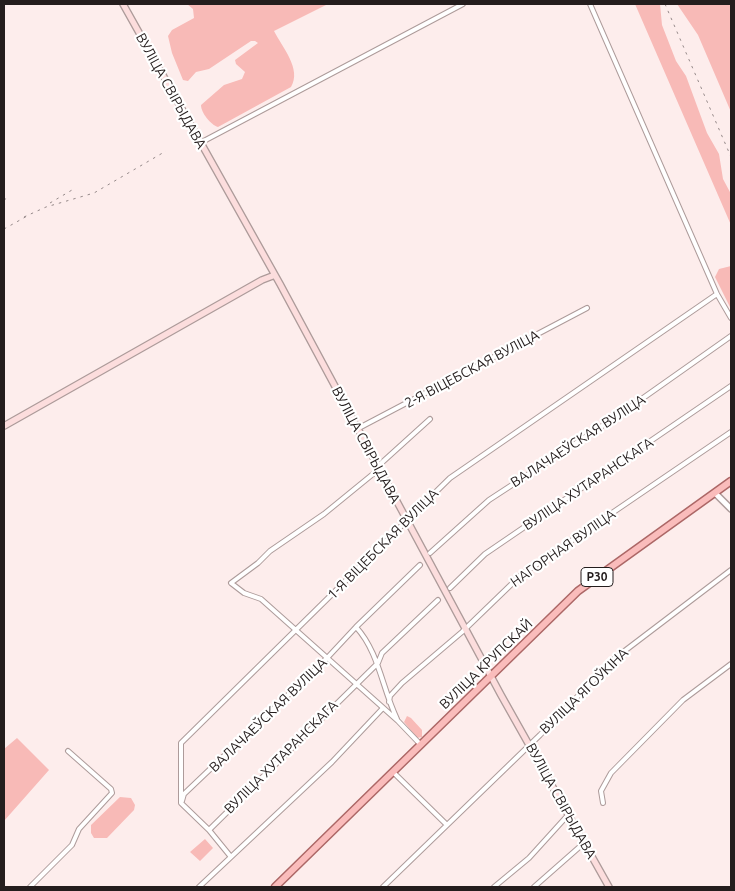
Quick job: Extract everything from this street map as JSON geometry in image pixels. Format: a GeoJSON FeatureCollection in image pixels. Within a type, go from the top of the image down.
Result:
{"type":"FeatureCollection","features":[{"type":"Feature","properties":{"kind":"main road","name":"ВУЛІЦА СВІРЫДАВА"},"geometry":{"type":"LineString","coordinates":[[123,4],[275,275],[465,629],[609,887]]}},
{"type":"Feature","properties":{"kind":"main road"},"geometry":{"type":"LineString","coordinates":[[4,426],[262,280],[275,275]]}},
{"type":"Feature","properties":{"kind":"main road","name":"ВУЛІЦА КРУПСКАЙ"},"geometry":{"type":"LineString","coordinates":[[275,887],[578,591],[731,481]]}},
{"type":"Feature","properties":{"kind":"street"},"geometry":{"type":"LineString","coordinates":[[200,144],[463,4]]}},
{"type":"Feature","properties":{"kind":"street"},"geometry":{"type":"LineString","coordinates":[[590,4],[717,294],[731,318]]}},
{"type":"Feature","properties":{"kind":"street","name":"1-Я ВІЦЕБСКАЯ ВУЛІЦА"},"geometry":{"type":"LineString","coordinates":[[181,803],[180,743],[406,520],[465,466],[717,294]]}},
{"type":"Feature","properties":{"kind":"street","name":"2-Я ВІЦЕБСКАЯ ВУЛІЦА"},"geometry":{"type":"LineString","coordinates":[[357,429],[587,308]]}},
{"type":"Feature","properties":{"kind":"street","name":"ВАЛАЧАЕЎСКАЯ ВУЛІЦА"},"geometry":{"type":"LineString","coordinates":[[430,553],[489,500],[619,415],[731,336]]}},
{"type":"Feature","properties":{"kind":"street","name":"ВУЛІЦА ХУТАРАНСКАГА"},"geometry":{"type":"LineString","coordinates":[[450,588],[485,554],[731,386]]}},
{"type":"Feature","properties":{"kind":"street","name":"2-Я ВІЦЕБСКАЯ ВУЛІЦА"},"geometry":{"type":"LineString","coordinates":[[296,630],[261,599],[244,593],[231,583],[258,563],[270,551],[324,514],[379,469],[430,418]]}},
{"type":"Feature","properties":{"kind":"street","name":"НАГОРНАЯ ВУЛІЦА"},"geometry":{"type":"LineString","coordinates":[[389,702],[402,683],[465,629],[521,575],[731,432]]}},
{"type":"Feature","properties":{"kind":"street"},"geometry":{"type":"LineString","coordinates":[[715,493],[731,509]]}},
{"type":"Feature","properties":{"kind":"street","name":"ВАЛАЧАЕЎСКАЯ ВУЛІЦА"},"geometry":{"type":"LineString","coordinates":[[181,803],[184,794],[328,657],[420,565]]}},
{"type":"Feature","properties":{"kind":"street","name":"ВУЛІЦА ЯГОЎКІНА"},"geometry":{"type":"LineString","coordinates":[[383,887],[389,886],[447,824],[614,659],[731,570]]}},
{"type":"Feature","properties":{"kind":"street","name":"ВУЛІЦА ХУТАРАНСКАГА"},"geometry":{"type":"LineString","coordinates":[[209,830],[378,663],[382,653],[438,600]]}},
{"type":"Feature","properties":{"kind":"street"},"geometry":{"type":"LineString","coordinates":[[356,627],[366,638],[378,663],[389,702],[398,721]]}},
{"type":"Feature","properties":{"kind":"street"},"geometry":{"type":"LineString","coordinates":[[296,630],[398,721],[420,745]]}},
{"type":"Feature","properties":{"kind":"street"},"geometry":{"type":"LineString","coordinates":[[604,803],[601,791],[611,773],[683,700],[731,664]]}},
{"type":"Feature","properties":{"kind":"street"},"geometry":{"type":"LineString","coordinates":[[199,887],[332,762],[383,708]]}},
{"type":"Feature","properties":{"kind":"street"},"geometry":{"type":"LineString","coordinates":[[30,887],[72,845],[79,829],[112,793],[111,789],[68,751]]}},
{"type":"Feature","properties":{"kind":"street"},"geometry":{"type":"LineString","coordinates":[[393,772],[447,824]]}},
{"type":"Feature","properties":{"kind":"street"},"geometry":{"type":"LineString","coordinates":[[181,803],[209,830],[231,858]]}},
{"type":"Feature","properties":{"kind":"street"},"geometry":{"type":"LineString","coordinates":[[494,887],[529,858],[568,815]]}},
{"type":"Feature","properties":{"kind":"street"},"geometry":{"type":"LineString","coordinates":[[534,887],[584,843]]}},
{"type":"Feature","properties":{"kind":"shaded area"},"geometry":{"type":"Polygon","coordinates":[[[187,4],[328,4],[274,31],[293,66],[294,80],[291,87],[218,127],[207,118],[201,105],[224,85],[242,79],[245,72],[236,64],[235,60],[258,43],[251,41],[209,69],[196,72],[188,81],[183,80],[172,53],[168,36],[172,30],[194,18],[193,9],[187,4]]]}},
{"type":"Feature","properties":{"kind":"shaded area"},"geometry":{"type":"Polygon","coordinates":[[[635,4],[660,4],[662,25],[676,61],[686,76],[707,133],[719,154],[723,179],[731,194],[731,225],[635,4]]]}},
{"type":"Feature","properties":{"kind":"shaded area"},"geometry":{"type":"Polygon","coordinates":[[[677,4],[731,4],[731,112],[698,35],[677,4]]]}},
{"type":"Feature","properties":{"kind":"shaded area"},"geometry":{"type":"Polygon","coordinates":[[[731,266],[731,309],[715,277],[719,269],[731,266]]]}},
{"type":"Feature","properties":{"kind":"shaded area"},"geometry":{"type":"Polygon","coordinates":[[[407,716],[422,730],[422,737],[417,738],[404,722],[407,716]]]}},
{"type":"Feature","properties":{"kind":"shaded area"},"geometry":{"type":"Polygon","coordinates":[[[17,738],[49,770],[4,821],[4,749],[17,738]]]}},
{"type":"Feature","properties":{"kind":"shaded area"},"geometry":{"type":"Polygon","coordinates":[[[120,797],[131,798],[135,805],[134,810],[107,838],[94,838],[91,833],[91,825],[120,797]]]}},
{"type":"Feature","properties":{"kind":"shaded area"},"geometry":{"type":"Polygon","coordinates":[[[205,839],[213,848],[200,861],[190,852],[205,839]]]}},
{"type":"Feature","properties":{"kind":"railway"},"geometry":{"type":"LineString","coordinates":[[665,4],[731,157]]}},
{"type":"Feature","properties":{"kind":"railway"},"geometry":{"type":"LineString","coordinates":[[24,217],[46,207],[94,193],[166,151]]}},
{"type":"Feature","properties":{"kind":"railway"},"geometry":{"type":"LineString","coordinates":[[50,203],[72,190]]}},
{"type":"Feature","properties":{"kind":"railway"},"geometry":{"type":"LineString","coordinates":[[4,200],[10,196]]}},
{"type":"Feature","properties":{"kind":"railway"},"geometry":{"type":"LineString","coordinates":[[4,229],[29,215]]}}]}
